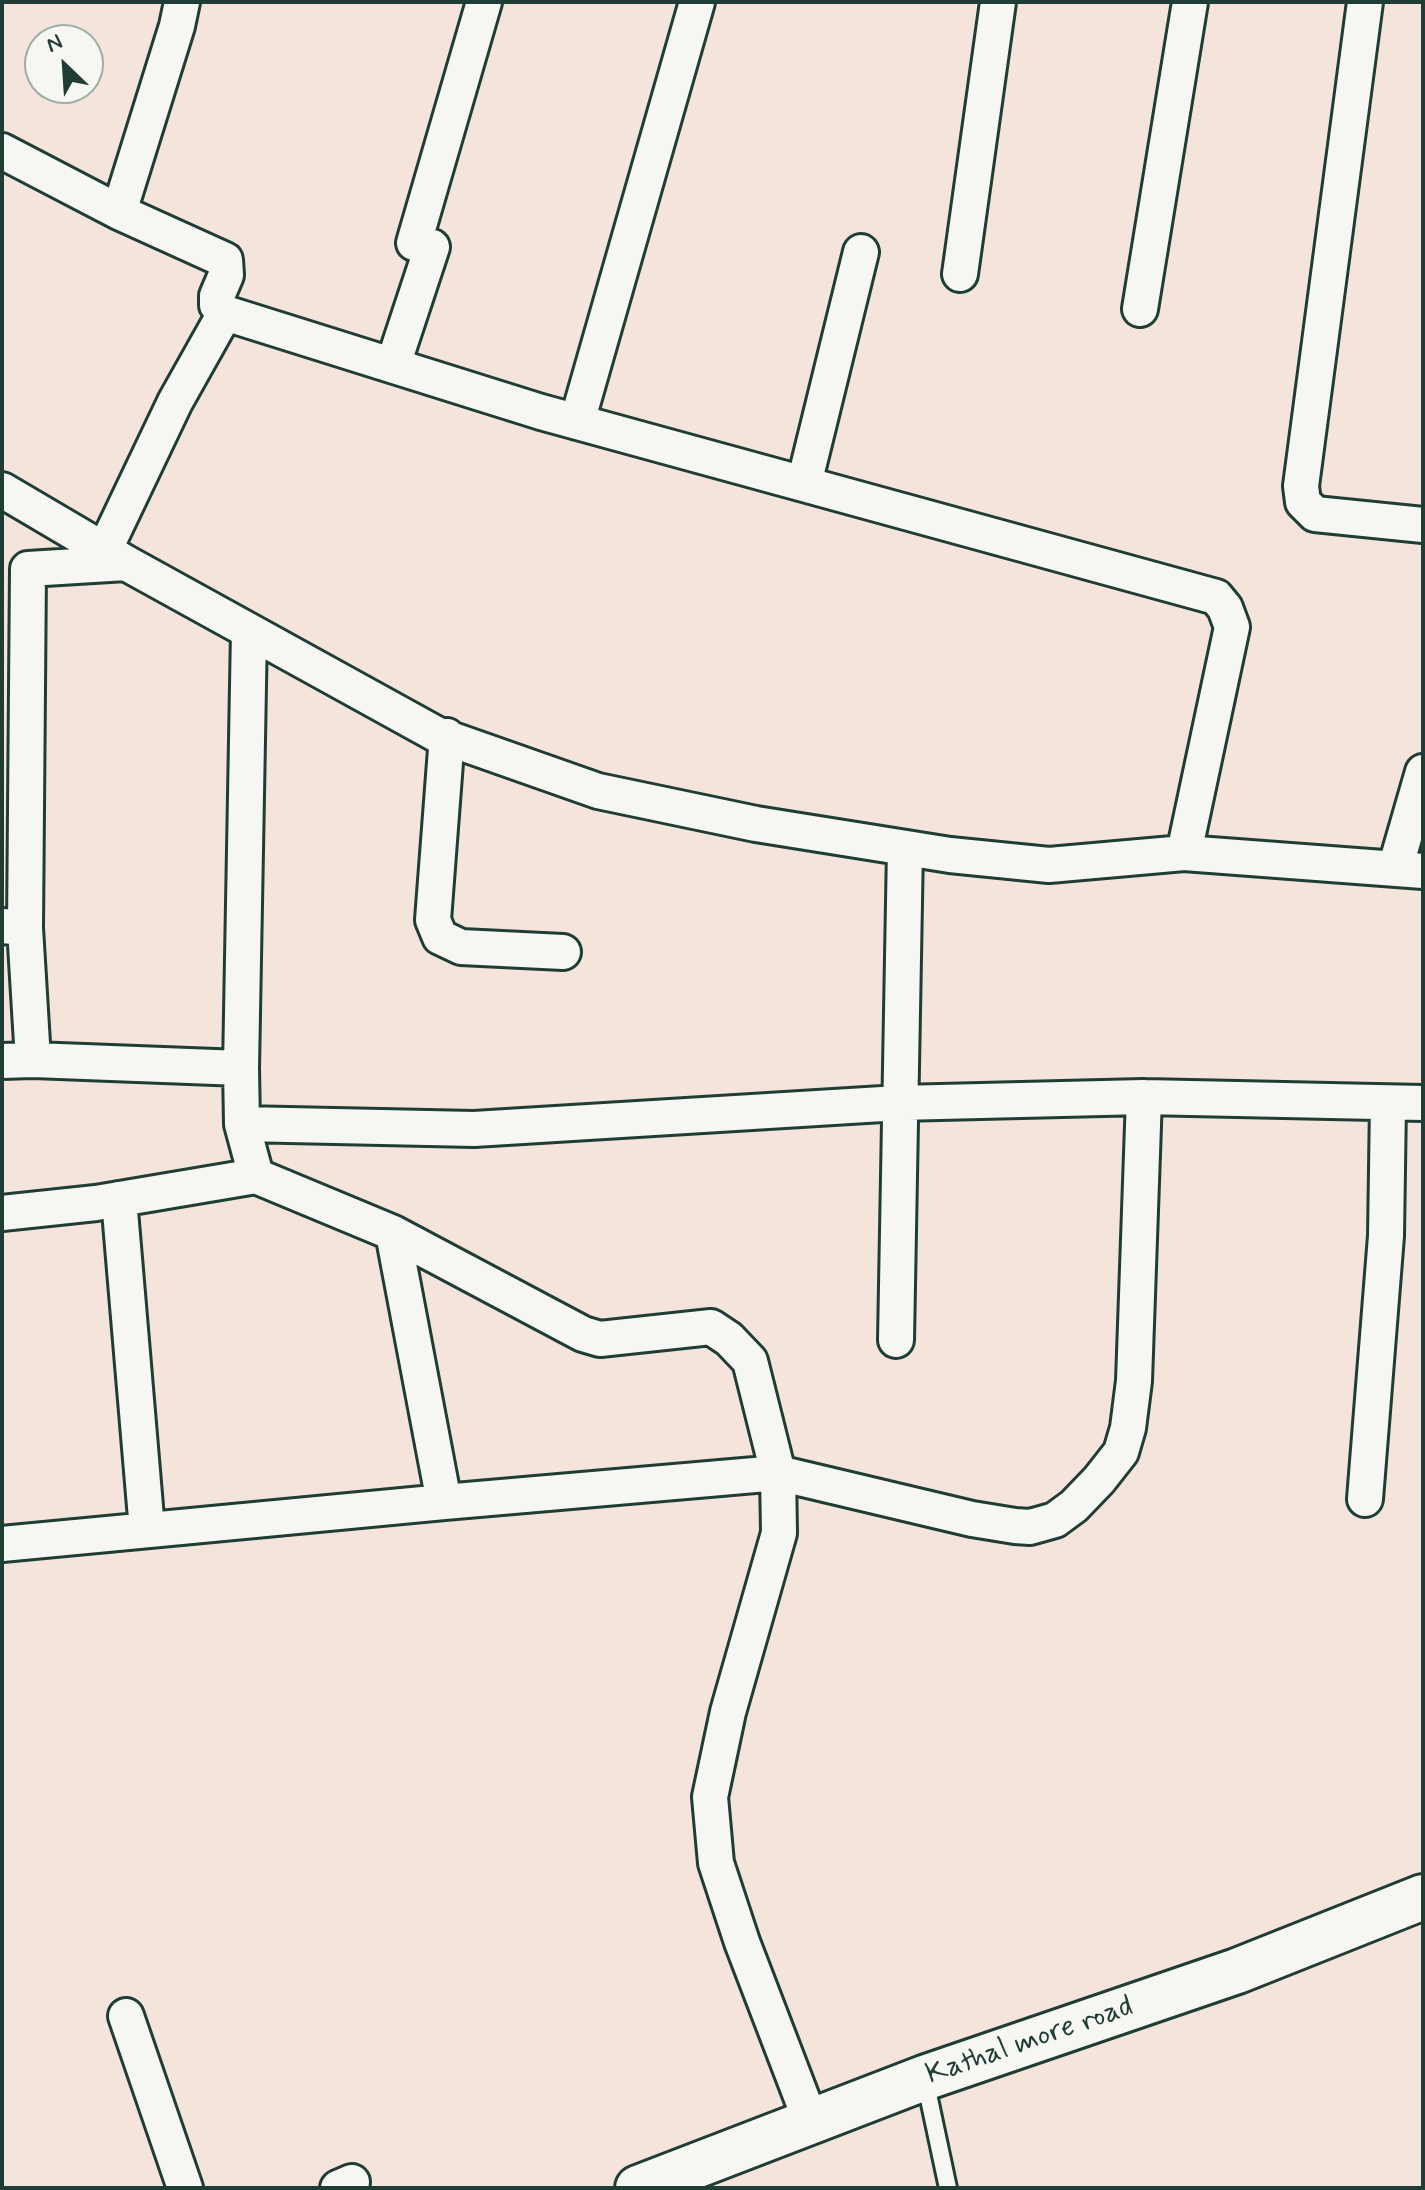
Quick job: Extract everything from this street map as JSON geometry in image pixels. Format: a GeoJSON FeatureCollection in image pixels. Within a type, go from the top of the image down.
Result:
{"type":"FeatureCollection","features":[{"type":"Feature","properties":{"kind":"main road","name":"Kathal more road"},"geometry":{"type":"LineString","coordinates":[[638,2188],[924,2078],[1237,1971],[1423,1897]]}},
{"type":"Feature","properties":{"kind":"street"},"geometry":{"type":"LineString","coordinates":[[119,212],[182,2]]}},
{"type":"Feature","properties":{"kind":"street"},"geometry":{"type":"LineString","coordinates":[[393,365],[484,2]]}},
{"type":"Feature","properties":{"kind":"street"},"geometry":{"type":"LineString","coordinates":[[577,422],[697,2]]}},
{"type":"Feature","properties":{"kind":"street"},"geometry":{"type":"LineString","coordinates":[[960,274],[998,2]]}},
{"type":"Feature","properties":{"kind":"street"},"geometry":{"type":"LineString","coordinates":[[1140,309],[1190,2]]}},
{"type":"Feature","properties":{"kind":"street"},"geometry":{"type":"LineString","coordinates":[[1365,2],[1301,486],[1303,502],[1315,514],[1423,525]]}},
{"type":"Feature","properties":{"kind":"street"},"geometry":{"type":"LineString","coordinates":[[2,151],[119,212],[225,260],[226,275],[217,296],[217,305],[225,313],[577,422],[1216,597],[1225,608],[1232,627],[1184,853]]}},
{"type":"Feature","properties":{"kind":"street"},"geometry":{"type":"LineString","coordinates":[[804,484],[861,252]]}},
{"type":"Feature","properties":{"kind":"street"},"geometry":{"type":"LineString","coordinates":[[115,557],[175,402],[225,313]]}},
{"type":"Feature","properties":{"kind":"street"},"geometry":{"type":"LineString","coordinates":[[2,490],[115,557],[436,734],[598,791],[756,824],[905,848],[1049,865],[1184,853],[1409,870],[1423,772]]}},
{"type":"Feature","properties":{"kind":"street"},"geometry":{"type":"LineString","coordinates":[[115,557],[15,568],[13,927],[17,1060],[241,1068]]}},
{"type":"Feature","properties":{"kind":"street"},"geometry":{"type":"LineString","coordinates":[[249,631],[241,1068],[242,1124],[256,1176]]}},
{"type":"Feature","properties":{"kind":"street"},"geometry":{"type":"LineString","coordinates":[[447,736],[433,920],[440,937],[449,944],[461,947],[563,952]]}},
{"type":"Feature","properties":{"kind":"street"},"geometry":{"type":"LineString","coordinates":[[896,1340],[905,848]]}},
{"type":"Feature","properties":{"kind":"street"},"geometry":{"type":"LineString","coordinates":[[242,1124],[474,1129],[899,1103],[1144,1097],[1423,1103]]}},
{"type":"Feature","properties":{"kind":"street"},"geometry":{"type":"LineString","coordinates":[[2,1544],[778,1473],[972,1519],[1030,1527],[1055,1520],[1091,1488],[1121,1452],[1128,1428],[1134,1381],[1144,1097]]}},
{"type":"Feature","properties":{"kind":"street"},"geometry":{"type":"LineString","coordinates":[[1365,1499],[1386,1236],[1388,1103]]}},
{"type":"Feature","properties":{"kind":"street"},"geometry":{"type":"LineString","coordinates":[[2,1213],[119,1199],[256,1176],[393,1233],[583,1334],[600,1339],[711,1327],[729,1339],[750,1361],[778,1473],[779,1533],[728,1712],[710,1797],[716,1863],[742,1942],[811,2122]]}},
{"type":"Feature","properties":{"kind":"street"},"geometry":{"type":"LineString","coordinates":[[119,1199],[147,1530]]}},
{"type":"Feature","properties":{"kind":"street"},"geometry":{"type":"LineString","coordinates":[[393,1233],[444,1502]]}},
{"type":"Feature","properties":{"kind":"street"},"geometry":{"type":"LineString","coordinates":[[126,2016],[185,2188]]}},
{"type":"Feature","properties":{"kind":"lane"},"geometry":{"type":"LineString","coordinates":[[924,2078],[948,2188]]}}]}
